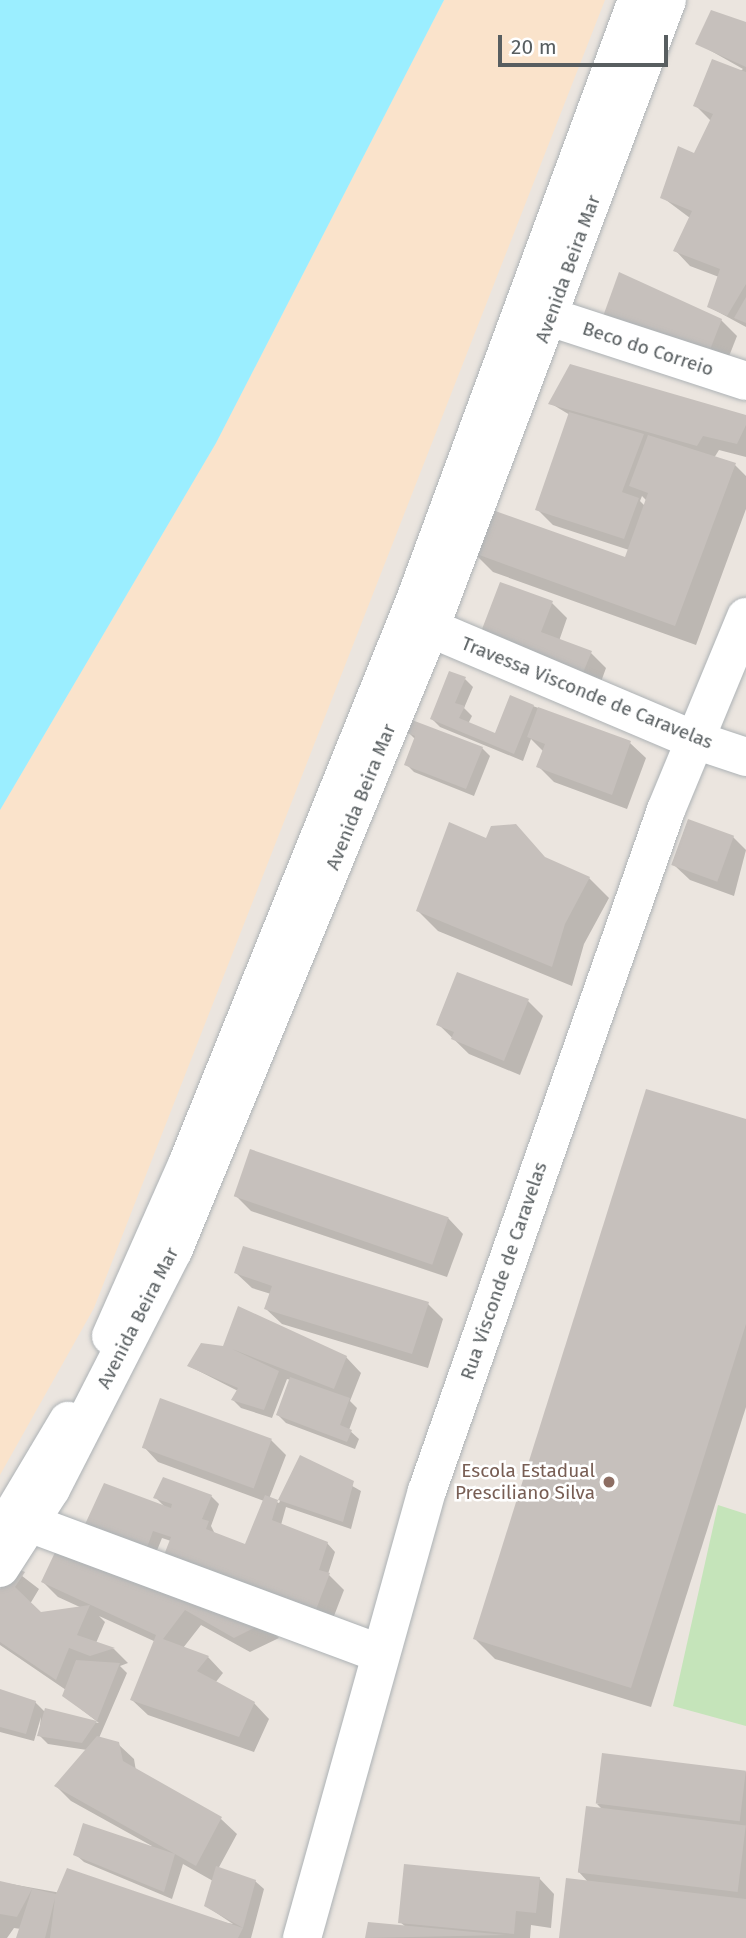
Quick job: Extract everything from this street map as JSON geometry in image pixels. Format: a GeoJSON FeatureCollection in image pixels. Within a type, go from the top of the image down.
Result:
{"type":"FeatureCollection","features":[{"type":"Feature","properties":{"kind":"street"},"geometry":{"type":"LineString","coordinates":[[379,1653],[14,1529],[110,1338],[188,1162],[414,603],[637,0]]}},
{"type":"Feature","properties":{"kind":"street","name":"Avenida Beira Mar"},"geometry":{"type":"LineString","coordinates":[[0,1568],[14,1529],[51,1489],[173,1251],[430,628],[550,317],[667,0]]}},
{"type":"Feature","properties":{"kind":"street","name":"Beco do Correio"},"geometry":{"type":"LineString","coordinates":[[550,317],[746,381]]}},
{"type":"Feature","properties":{"kind":"street","name":"Rua Visconde de Caravelas"},"geometry":{"type":"LineString","coordinates":[[302,1938],[379,1653],[427,1491],[692,740],[746,617]]}},
{"type":"Feature","properties":{"kind":"street","name":"Travessa Visconde de Caravelas"},"geometry":{"type":"LineString","coordinates":[[430,628],[692,740],[746,757]]}},
{"type":"Feature","properties":{"kind":"green space"},"geometry":{"type":"Polygon","coordinates":[[[718,1505],[746,1514],[746,1726],[673,1706],[718,1505]]]}},
{"type":"Feature","properties":{"kind":"sand"},"geometry":{"type":"Polygon","coordinates":[[[444,0],[605,0],[94,1308],[0,1475],[0,810],[216,443],[444,0]]]}},
{"type":"Feature","properties":{"kind":"water"},"geometry":{"type":"Polygon","coordinates":[[[0,0],[444,0],[216,443],[0,810],[0,0]]]}},
{"type":"Feature","properties":{"kind":"building"},"geometry":{"type":"Polygon","coordinates":[[[711,10],[746,22],[746,67],[695,44],[711,10]]]}},
{"type":"Feature","properties":{"kind":"building"},"geometry":{"type":"Polygon","coordinates":[[[712,59],[746,72],[746,284],[727,316],[707,307],[720,269],[673,251],[692,211],[660,198],[678,146],[694,153],[713,114],[693,106],[712,59]]]}},
{"type":"Feature","properties":{"kind":"building"},"geometry":{"type":"Polygon","coordinates":[[[619,272],[722,319],[706,360],[601,322],[619,272]]]}},
{"type":"Feature","properties":{"kind":"building"},"geometry":{"type":"Polygon","coordinates":[[[746,297],[746,323],[734,318],[746,297]]]}},
{"type":"Feature","properties":{"kind":"building"},"geometry":{"type":"Polygon","coordinates":[[[570,364],[746,415],[746,425],[737,444],[703,436],[697,446],[548,404],[570,364]]]}},
{"type":"Feature","properties":{"kind":"building"},"geometry":{"type":"Polygon","coordinates":[[[569,412],[644,434],[622,492],[639,498],[624,539],[535,510],[569,412]]]}},
{"type":"Feature","properties":{"kind":"building"},"geometry":{"type":"Polygon","coordinates":[[[648,435],[736,463],[675,626],[471,552],[487,508],[625,557],[648,493],[629,486],[648,435]]]}},
{"type":"Feature","properties":{"kind":"building"},"geometry":{"type":"Polygon","coordinates":[[[500,582],[553,601],[541,632],[592,651],[582,675],[479,637],[500,582]]]}},
{"type":"Feature","properties":{"kind":"building"},"geometry":{"type":"Polygon","coordinates":[[[449,671],[466,677],[455,703],[465,706],[459,718],[495,733],[510,695],[534,705],[514,754],[430,719],[449,671]]]}},
{"type":"Feature","properties":{"kind":"building"},"geometry":{"type":"Polygon","coordinates":[[[538,707],[631,741],[612,795],[536,767],[545,744],[527,737],[538,707]]]}},
{"type":"Feature","properties":{"kind":"building"},"geometry":{"type":"Polygon","coordinates":[[[412,720],[483,747],[466,789],[404,765],[415,736],[407,733],[412,720]]]}},
{"type":"Feature","properties":{"kind":"building"},"geometry":{"type":"Polygon","coordinates":[[[688,819],[734,836],[717,882],[671,865],[688,819]]]}},
{"type":"Feature","properties":{"kind":"building"},"geometry":{"type":"Polygon","coordinates":[[[449,822],[486,838],[491,826],[516,824],[545,857],[590,877],[565,924],[552,967],[416,911],[449,822]]]}},
{"type":"Feature","properties":{"kind":"building"},"geometry":{"type":"Polygon","coordinates":[[[457,972],[529,999],[504,1061],[451,1039],[454,1032],[436,1025],[457,972]]]}},
{"type":"Feature","properties":{"kind":"building","name":"Escola Estadual Presciliano Silva"},"geometry":{"type":"Polygon","coordinates":[[[646,1089],[746,1119],[746,1324],[631,1688],[473,1639],[646,1089]]]}},
{"type":"Feature","properties":{"kind":"building"},"geometry":{"type":"Polygon","coordinates":[[[250,1149],[449,1217],[432,1265],[234,1196],[250,1149]]]}},
{"type":"Feature","properties":{"kind":"building"},"geometry":{"type":"Polygon","coordinates":[[[243,1246],[429,1302],[412,1354],[264,1309],[272,1286],[234,1273],[243,1246]]]}},
{"type":"Feature","properties":{"kind":"building"},"geometry":{"type":"Polygon","coordinates":[[[238,1306],[347,1356],[334,1389],[232,1349],[279,1371],[264,1410],[231,1400],[238,1388],[187,1366],[201,1343],[223,1346],[238,1306]]]}},
{"type":"Feature","properties":{"kind":"building"},"geometry":{"type":"Polygon","coordinates":[[[290,1377],[350,1398],[340,1425],[352,1430],[347,1442],[276,1415],[290,1377]]]}},
{"type":"Feature","properties":{"kind":"building"},"geometry":{"type":"Polygon","coordinates":[[[160,1398],[272,1439],[254,1489],[142,1448],[160,1398]]]}},
{"type":"Feature","properties":{"kind":"building"},"geometry":{"type":"Polygon","coordinates":[[[300,1455],[354,1481],[343,1522],[278,1500],[300,1455]]]}},
{"type":"Feature","properties":{"kind":"building"},"geometry":{"type":"Polygon","coordinates":[[[163,1477],[212,1495],[202,1519],[209,1521],[206,1529],[245,1544],[265,1495],[278,1500],[272,1520],[328,1542],[319,1570],[330,1573],[312,1620],[162,1560],[171,1537],[153,1531],[144,1556],[81,1533],[104,1483],[171,1508],[172,1504],[153,1498],[163,1477]]]}},
{"type":"Feature","properties":{"kind":"building"},"geometry":{"type":"Polygon","coordinates":[[[58,1546],[266,1622],[234,1638],[185,1610],[163,1639],[209,1656],[197,1671],[255,1702],[239,1737],[130,1700],[156,1635],[41,1582],[58,1546]]]}},
{"type":"Feature","properties":{"kind":"building"},"geometry":{"type":"Polygon","coordinates":[[[13,1567],[25,1572],[15,1587],[41,1612],[90,1605],[77,1635],[115,1648],[90,1656],[69,1648],[56,1680],[0,1642],[0,1589],[13,1567]]]}},
{"type":"Feature","properties":{"kind":"building"},"geometry":{"type":"Polygon","coordinates":[[[76,1660],[120,1663],[97,1721],[62,1696],[76,1660]]]}},
{"type":"Feature","properties":{"kind":"building"},"geometry":{"type":"Polygon","coordinates":[[[0,1689],[36,1701],[26,1734],[0,1727],[0,1689]]]}},
{"type":"Feature","properties":{"kind":"building"},"geometry":{"type":"Polygon","coordinates":[[[45,1708],[97,1721],[82,1743],[37,1736],[45,1708]]]}},
{"type":"Feature","properties":{"kind":"building"},"geometry":{"type":"Polygon","coordinates":[[[97,1736],[119,1742],[123,1761],[222,1817],[196,1866],[54,1786],[97,1736]]]}},
{"type":"Feature","properties":{"kind":"building"},"geometry":{"type":"Polygon","coordinates":[[[602,1753],[746,1771],[740,1821],[596,1804],[602,1753]]]}},
{"type":"Feature","properties":{"kind":"building"},"geometry":{"type":"Polygon","coordinates":[[[586,1806],[746,1826],[738,1892],[578,1873],[586,1806]]]}},
{"type":"Feature","properties":{"kind":"building"},"geometry":{"type":"Polygon","coordinates":[[[83,1823],[175,1854],[164,1892],[73,1855],[83,1823]]]}},
{"type":"Feature","properties":{"kind":"building"},"geometry":{"type":"Polygon","coordinates":[[[404,1864],[540,1877],[536,1913],[516,1911],[514,1934],[398,1923],[404,1864]]]}},
{"type":"Feature","properties":{"kind":"building"},"geometry":{"type":"Polygon","coordinates":[[[216,1866],[256,1880],[243,1928],[204,1906],[216,1866]]]}},
{"type":"Feature","properties":{"kind":"building"},"geometry":{"type":"Polygon","coordinates":[[[67,1868],[243,1928],[238,1938],[50,1938],[55,1898],[45,1938],[16,1938],[32,1889],[17,1917],[0,1914],[0,1881],[56,1894],[67,1868]]]}},
{"type":"Feature","properties":{"kind":"building"},"geometry":{"type":"Polygon","coordinates":[[[566,1878],[746,1899],[746,1938],[559,1938],[566,1878]]]}},
{"type":"Feature","properties":{"kind":"building"},"geometry":{"type":"Polygon","coordinates":[[[368,1922],[506,1935],[365,1938],[368,1922]]]}},
{"type":"Feature","properties":{"kind":"place","name":"Escola Estadual Presciliano Silva"},"geometry":{"type":"Point","coordinates":[609,1482]}}]}
